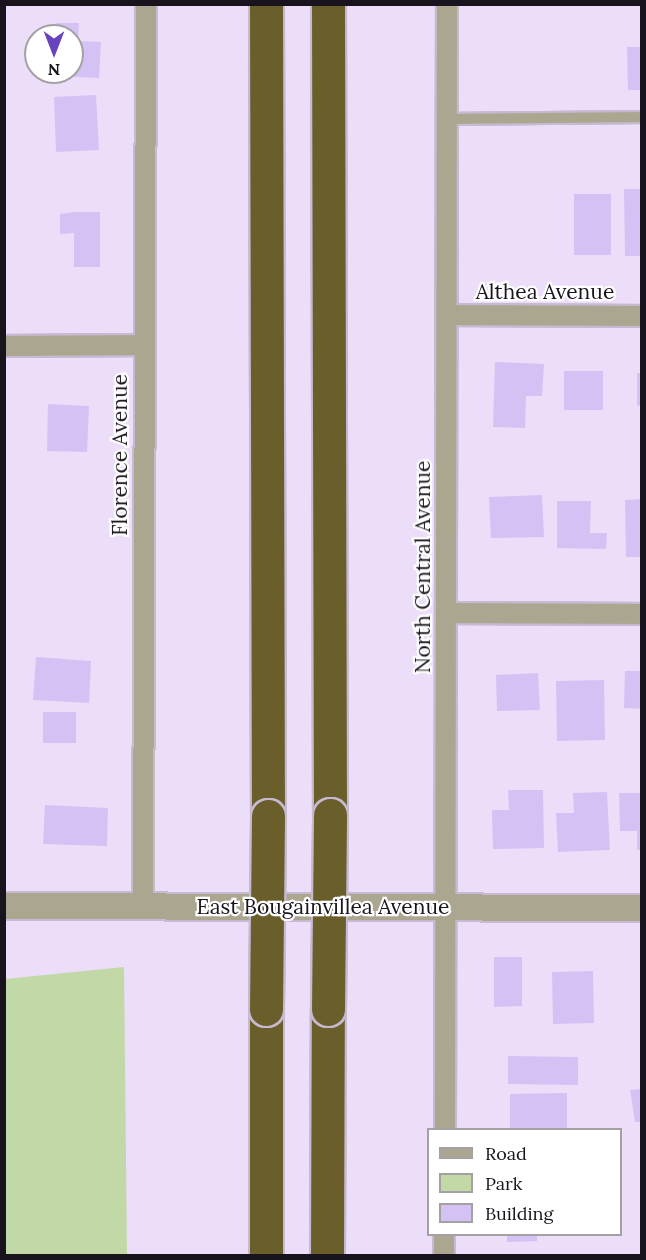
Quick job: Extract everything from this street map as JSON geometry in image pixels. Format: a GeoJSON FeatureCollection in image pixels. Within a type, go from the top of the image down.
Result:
{"type":"FeatureCollection","features":[{"type":"Feature","properties":{"kind":"highway"},"geometry":{"type":"LineString","coordinates":[[266,4],[268,816],[266,1256]]}},
{"type":"Feature","properties":{"kind":"highway"},"geometry":{"type":"LineString","coordinates":[[327,1256],[330,815],[328,4]]}},
{"type":"Feature","properties":{"kind":"street","name":"Florence Avenue"},"geometry":{"type":"LineString","coordinates":[[143,906],[146,4]]}},
{"type":"Feature","properties":{"kind":"street","name":"North Central Avenue"},"geometry":{"type":"LineString","coordinates":[[445,1128],[447,4]]}},
{"type":"Feature","properties":{"kind":"street","name":"Althea Avenue"},"geometry":{"type":"LineString","coordinates":[[448,315],[642,316]]}},
{"type":"Feature","properties":{"kind":"street"},"geometry":{"type":"LineString","coordinates":[[4,346],[145,345]]}},
{"type":"Feature","properties":{"kind":"street"},"geometry":{"type":"LineString","coordinates":[[447,613],[642,614]]}},
{"type":"Feature","properties":{"kind":"street","name":"East Bougainvillea Avenue"},"geometry":{"type":"LineString","coordinates":[[4,906],[642,908]]}},
{"type":"Feature","properties":{"kind":"street"},"geometry":{"type":"LineString","coordinates":[[444,1236],[444,1256]]}},
{"type":"Feature","properties":{"kind":"lane"},"geometry":{"type":"LineString","coordinates":[[447,119],[642,117]]}},
{"type":"Feature","properties":{"kind":"green space"},"geometry":{"type":"Polygon","coordinates":[[[124,967],[127,1255],[5,1255],[5,979],[124,967]]]}},
{"type":"Feature","properties":{"kind":"building"},"geometry":{"type":"Polygon","coordinates":[[[56,23],[79,23],[79,24],[56,23]]]}},
{"type":"Feature","properties":{"kind":"building"},"geometry":{"type":"Polygon","coordinates":[[[84,41],[101,42],[99,78],[84,77],[84,41]]]}},
{"type":"Feature","properties":{"kind":"building"},"geometry":{"type":"Polygon","coordinates":[[[627,47],[642,47],[642,90],[628,90],[627,47]]]}},
{"type":"Feature","properties":{"kind":"building"},"geometry":{"type":"Polygon","coordinates":[[[96,95],[99,150],[56,152],[54,97],[96,95]]]}},
{"type":"Feature","properties":{"kind":"building"},"geometry":{"type":"Polygon","coordinates":[[[624,189],[642,189],[642,256],[625,256],[624,189]]]}},
{"type":"Feature","properties":{"kind":"building"},"geometry":{"type":"Polygon","coordinates":[[[574,194],[611,194],[611,255],[574,255],[574,194]]]}},
{"type":"Feature","properties":{"kind":"building"},"geometry":{"type":"Polygon","coordinates":[[[100,212],[100,267],[74,267],[74,233],[60,234],[60,214],[100,212]]]}},
{"type":"Feature","properties":{"kind":"building"},"geometry":{"type":"Polygon","coordinates":[[[495,362],[544,364],[542,396],[526,396],[525,428],[493,427],[495,362]]]}},
{"type":"Feature","properties":{"kind":"building"},"geometry":{"type":"Polygon","coordinates":[[[564,371],[603,371],[603,410],[564,410],[564,371]]]}},
{"type":"Feature","properties":{"kind":"building"},"geometry":{"type":"Polygon","coordinates":[[[637,373],[642,373],[642,405],[637,406],[637,373]]]}},
{"type":"Feature","properties":{"kind":"building"},"geometry":{"type":"Polygon","coordinates":[[[48,404],[89,406],[87,452],[47,451],[48,404]]]}},
{"type":"Feature","properties":{"kind":"building"},"geometry":{"type":"Polygon","coordinates":[[[542,495],[544,537],[491,538],[489,497],[542,495]]]}},
{"type":"Feature","properties":{"kind":"building"},"geometry":{"type":"Polygon","coordinates":[[[642,499],[642,557],[626,557],[625,500],[642,499]]]}},
{"type":"Feature","properties":{"kind":"building"},"geometry":{"type":"Polygon","coordinates":[[[557,501],[591,501],[590,533],[607,533],[606,549],[557,548],[557,501]]]}},
{"type":"Feature","properties":{"kind":"building"},"geometry":{"type":"Polygon","coordinates":[[[36,657],[91,661],[89,703],[33,700],[36,657]]]}},
{"type":"Feature","properties":{"kind":"building"},"geometry":{"type":"Polygon","coordinates":[[[625,671],[642,671],[642,709],[624,708],[625,671]]]}},
{"type":"Feature","properties":{"kind":"building"},"geometry":{"type":"Polygon","coordinates":[[[538,673],[540,710],[497,711],[496,675],[538,673]]]}},
{"type":"Feature","properties":{"kind":"building"},"geometry":{"type":"Polygon","coordinates":[[[604,680],[605,740],[557,741],[556,681],[604,680]]]}},
{"type":"Feature","properties":{"kind":"building"},"geometry":{"type":"Polygon","coordinates":[[[43,712],[76,712],[76,743],[43,743],[43,712]]]}},
{"type":"Feature","properties":{"kind":"building"},"geometry":{"type":"Polygon","coordinates":[[[508,790],[543,790],[544,848],[493,849],[492,810],[509,810],[508,790]]]}},
{"type":"Feature","properties":{"kind":"building"},"geometry":{"type":"Polygon","coordinates":[[[607,792],[610,850],[558,852],[556,813],[574,813],[573,793],[607,792]]]}},
{"type":"Feature","properties":{"kind":"building"},"geometry":{"type":"Polygon","coordinates":[[[619,793],[642,793],[642,850],[637,850],[637,831],[620,831],[619,793]]]}},
{"type":"Feature","properties":{"kind":"building"},"geometry":{"type":"Polygon","coordinates":[[[45,805],[108,808],[107,846],[43,844],[45,805]]]}},
{"type":"Feature","properties":{"kind":"building"},"geometry":{"type":"Polygon","coordinates":[[[494,957],[522,957],[522,1006],[494,1007],[494,957]]]}},
{"type":"Feature","properties":{"kind":"building"},"geometry":{"type":"Polygon","coordinates":[[[593,971],[594,1023],[553,1024],[552,972],[593,971]]]}},
{"type":"Feature","properties":{"kind":"building"},"geometry":{"type":"Polygon","coordinates":[[[508,1056],[578,1057],[578,1085],[508,1084],[508,1056]]]}},
{"type":"Feature","properties":{"kind":"building"},"geometry":{"type":"Polygon","coordinates":[[[642,1089],[642,1122],[635,1122],[630,1090],[642,1089]]]}},
{"type":"Feature","properties":{"kind":"building"},"geometry":{"type":"Polygon","coordinates":[[[567,1093],[567,1128],[510,1128],[510,1094],[567,1093]]]}},
{"type":"Feature","properties":{"kind":"building"},"geometry":{"type":"Polygon","coordinates":[[[507,1236],[537,1236],[537,1241],[507,1242],[507,1236]]]}}]}
